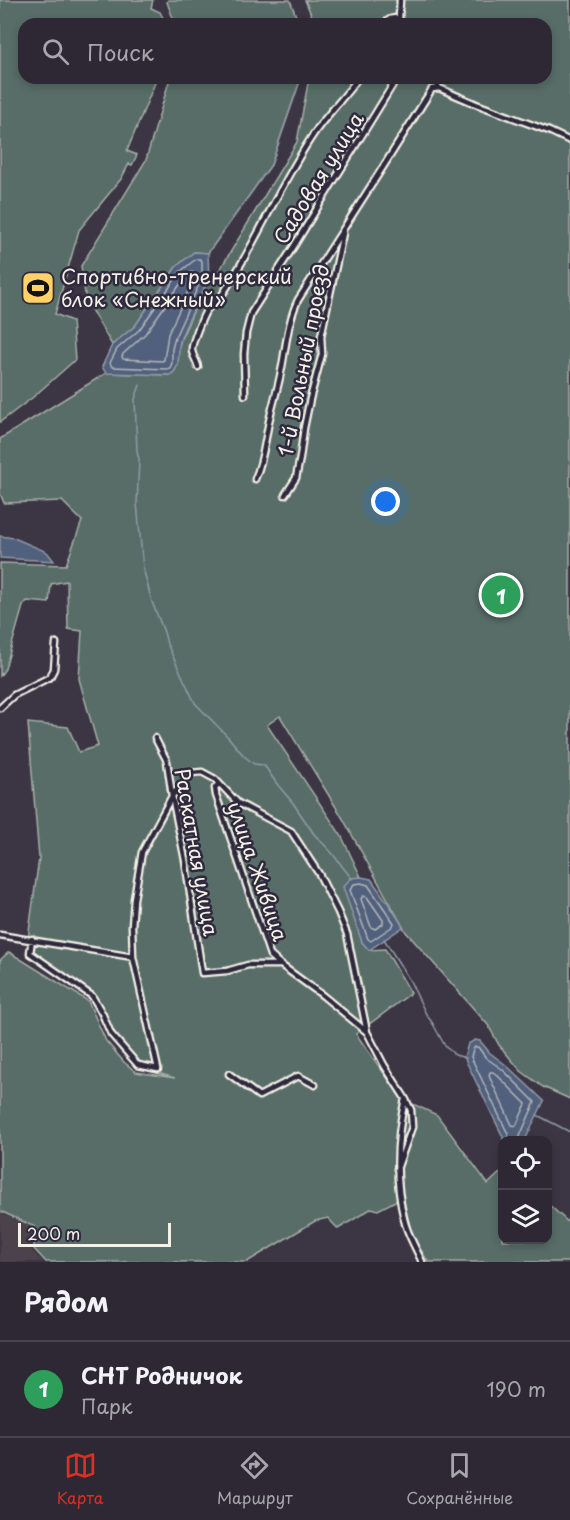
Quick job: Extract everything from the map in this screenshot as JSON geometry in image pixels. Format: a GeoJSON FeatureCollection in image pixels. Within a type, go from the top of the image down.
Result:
{"type":"FeatureCollection","features":[{"type":"Feature","properties":{"kind":"street"},"geometry":{"type":"LineString","coordinates":[[393,18],[399,18],[400,0]]}},
{"type":"Feature","properties":{"kind":"street"},"geometry":{"type":"LineString","coordinates":[[198,367],[192,349],[202,318],[220,297],[251,249],[314,134],[354,84]]}},
{"type":"Feature","properties":{"kind":"street","name":"Садовая улица"},"geometry":{"type":"LineString","coordinates":[[245,395],[244,354],[250,313],[393,84]]}},
{"type":"Feature","properties":{"kind":"street"},"geometry":{"type":"LineString","coordinates":[[437,84],[439,88]]}},
{"type":"Feature","properties":{"kind":"street"},"geometry":{"type":"LineString","coordinates":[[255,479],[261,465],[294,309],[432,89],[439,88],[570,141]]}},
{"type":"Feature","properties":{"kind":"street","name":"1-й Вольный проезд"},"geometry":{"type":"LineString","coordinates":[[285,495],[296,478],[310,399],[322,354],[321,336],[344,229]]}},
{"type":"Feature","properties":{"kind":"street"},"geometry":{"type":"LineString","coordinates":[[0,708],[14,695],[50,678],[54,669],[56,643]]}},
{"type":"Feature","properties":{"kind":"street","name":"Раскатная улица"},"geometry":{"type":"LineString","coordinates":[[155,738],[167,761],[202,974],[227,971],[248,965],[280,965]]}},
{"type":"Feature","properties":{"kind":"street"},"geometry":{"type":"LineString","coordinates":[[32,939],[30,953],[92,996],[111,1034],[138,1065],[158,1069],[133,957],[134,899],[142,852],[172,796],[191,773],[202,772],[215,779],[238,803],[291,831],[319,874],[338,912],[347,934],[367,1032],[411,1110],[412,1127],[396,1169]]}},
{"type":"Feature","properties":{"kind":"street","name":"улица Живица"},"geometry":{"type":"LineString","coordinates":[[219,783],[215,788],[216,795],[270,956],[280,965]]}},
{"type":"Feature","properties":{"kind":"street"},"geometry":{"type":"LineString","coordinates":[[0,935],[133,957]]}},
{"type":"Feature","properties":{"kind":"street"},"geometry":{"type":"LineString","coordinates":[[280,965],[322,995],[367,1032]]}},
{"type":"Feature","properties":{"kind":"street"},"geometry":{"type":"LineString","coordinates":[[229,1074],[259,1096],[298,1076],[315,1085]]}},
{"type":"Feature","properties":{"kind":"street"},"geometry":{"type":"LineString","coordinates":[[405,1098],[400,1123],[397,1184],[404,1220],[422,1262]]}},
{"type":"Feature","properties":{"kind":"shaded area"},"geometry":{"type":"Polygon","coordinates":[[[0,1213],[34,1228],[29,1239],[32,1251],[43,1262],[0,1262],[0,1213]]]}},
{"type":"Feature","properties":{"kind":"green space"},"geometry":{"type":"Polygon","coordinates":[[[0,0],[153,0],[151,8],[160,12],[163,18],[18,18],[18,84],[155,84],[127,151],[137,155],[132,165],[129,164],[121,179],[79,230],[55,314],[72,321],[75,360],[32,398],[0,422],[0,0]]]}},
{"type":"Feature","properties":{"kind":"green space"},"geometry":{"type":"Polygon","coordinates":[[[168,0],[290,0],[297,18],[173,18],[168,0]]]}},
{"type":"Feature","properties":{"kind":"green space"},"geometry":{"type":"Polygon","coordinates":[[[305,0],[570,0],[570,1099],[543,1087],[521,1071],[499,1045],[488,1025],[406,932],[342,817],[280,716],[267,725],[341,835],[361,877],[351,879],[362,942],[369,950],[385,949],[411,993],[356,1034],[402,1099],[437,1115],[488,1184],[498,1175],[498,1244],[552,1244],[552,1208],[570,1224],[570,1262],[428,1262],[412,1235],[403,1197],[378,1210],[372,1208],[338,1229],[328,1218],[315,1221],[247,1262],[46,1262],[34,1249],[35,1227],[0,1211],[0,960],[9,952],[88,1001],[106,1041],[136,1072],[175,1078],[136,1067],[110,1038],[90,999],[28,955],[28,939],[39,858],[28,723],[68,727],[79,752],[98,746],[79,679],[82,631],[68,629],[67,581],[51,584],[49,603],[27,601],[23,606],[5,669],[0,676],[0,563],[66,565],[82,521],[62,501],[4,503],[0,493],[0,439],[106,373],[169,375],[178,365],[181,339],[208,279],[219,271],[297,142],[308,84],[552,84],[552,18],[312,18],[305,0]]]}},
{"type":"Feature","properties":{"kind":"green space"},"geometry":{"type":"Polygon","coordinates":[[[168,84],[299,84],[271,165],[208,253],[194,252],[176,267],[135,326],[112,345],[86,301],[81,266],[146,160],[168,84]]]}},
{"type":"Feature","properties":{"kind":"water"},"geometry":{"type":"Polygon","coordinates":[[[194,252],[208,253],[208,278],[180,341],[178,364],[174,372],[170,375],[106,373],[102,367],[112,345],[135,326],[176,267],[194,252]]]}},
{"type":"Feature","properties":{"kind":"water"},"geometry":{"type":"Polygon","coordinates":[[[0,536],[14,538],[47,552],[54,561],[0,558],[0,536]]]}},
{"type":"Feature","properties":{"kind":"water"},"geometry":{"type":"Polygon","coordinates":[[[351,878],[371,879],[403,927],[369,950],[362,942],[343,887],[351,878]]]}},
{"type":"Feature","properties":{"kind":"water"},"geometry":{"type":"Polygon","coordinates":[[[475,1040],[480,1041],[490,1053],[544,1101],[527,1136],[503,1136],[464,1057],[468,1044],[475,1040]]]}},
{"type":"Feature","properties":{"kind":"waterway"},"geometry":{"type":"LineString","coordinates":[[208,253],[271,165],[299,84]]}},
{"type":"Feature","properties":{"kind":"waterway"},"geometry":{"type":"LineString","coordinates":[[140,385],[135,399],[139,459],[137,503],[143,568],[167,644],[195,703],[244,756],[254,764],[264,765],[314,834],[352,879]]}},
{"type":"Feature","properties":{"kind":"waterway"},"geometry":{"type":"LineString","coordinates":[[384,939],[445,1046],[455,1055],[466,1058]]}},
{"type":"Feature","properties":{"kind":"waterway"},"geometry":{"type":"LineString","coordinates":[[537,1115],[570,1132]]}},
{"type":"Feature","properties":{"kind":"place","name":"Спортивно-тренерский блок «Снежный»"},"geometry":{"type":"Point","coordinates":[38,288]}},
{"type":"Feature","properties":{"kind":"place","name":"СНТ Родничок"},"geometry":{"type":"Point","coordinates":[501,595]}}]}
